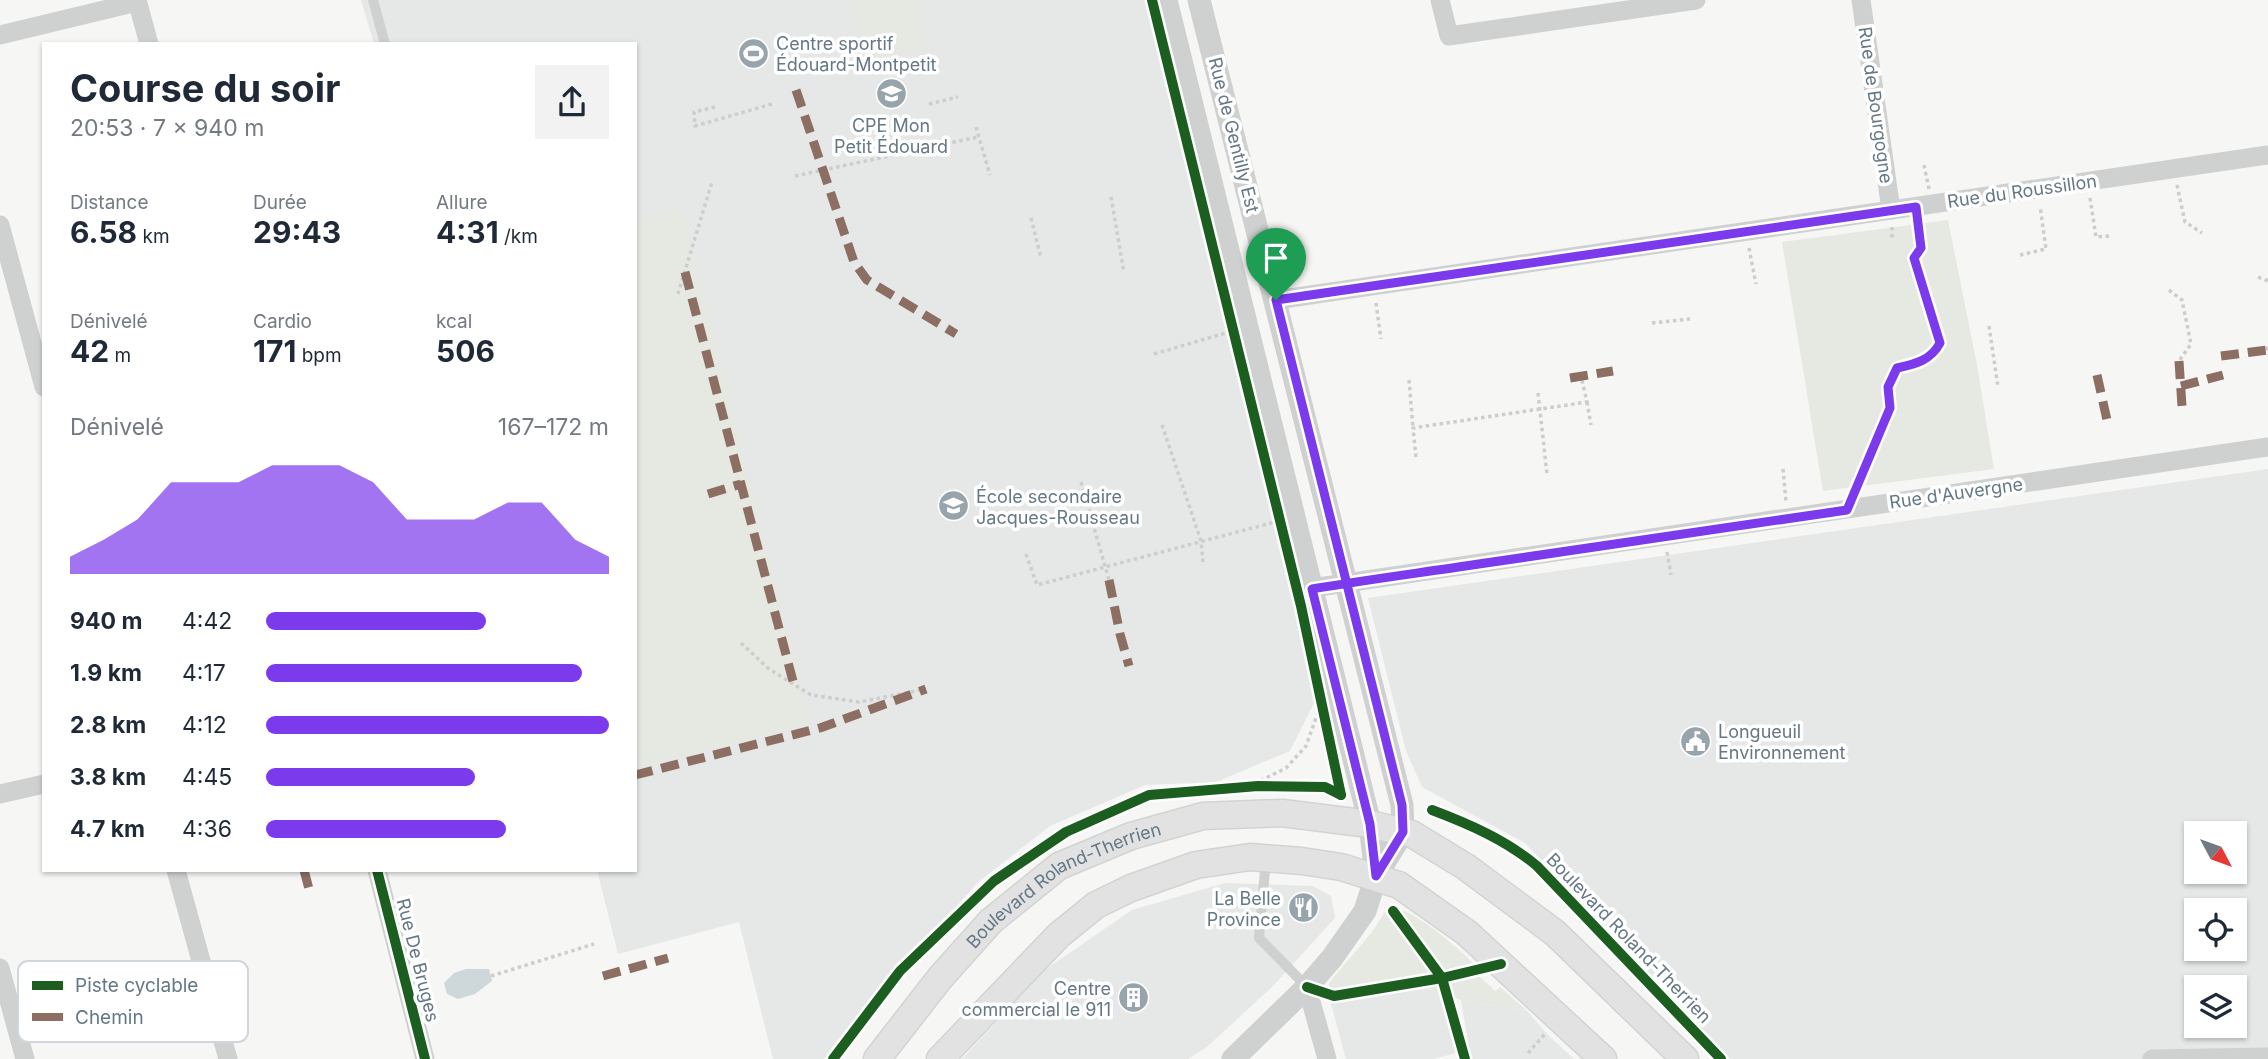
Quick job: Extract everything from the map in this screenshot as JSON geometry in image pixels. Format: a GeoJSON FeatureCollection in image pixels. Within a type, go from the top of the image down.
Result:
{"type":"FeatureCollection","features":[{"type":"Feature","properties":{"kind":"main road","name":"Boulevard Roland-Therrien"},"geometry":{"type":"LineString","coordinates":[[877,1059],[940,978],[991,921],[1059,866],[1131,836],[1203,816],[1282,813],[1370,824],[1412,834],[1466,867],[1555,933],[1685,1059]]}},
{"type":"Feature","properties":{"kind":"main road","name":"Boulevard Roland-Therrien"},"geometry":{"type":"LineString","coordinates":[[940,1059],[1059,935],[1096,905],[1131,888],[1196,864],[1250,857],[1341,867],[1399,885],[1466,933],[1603,1059]]}},
{"type":"Feature","properties":{"kind":"street","name":"Rue de Gentilly Est"},"geometry":{"type":"LineString","coordinates":[[1166,0],[1370,824],[1376,876]]}},
{"type":"Feature","properties":{"kind":"street","name":"Rue de Gentilly Est"},"geometry":{"type":"LineString","coordinates":[[1199,0],[1402,805],[1403,832],[1376,876],[1365,911],[1332,958],[1307,987],[1233,1059]]}},
{"type":"Feature","properties":{"kind":"street"},"geometry":{"type":"LineString","coordinates":[[1440,0],[1449,36],[1696,0]]}},
{"type":"Feature","properties":{"kind":"street","name":"Rue de Bourgogne"},"geometry":{"type":"LineString","coordinates":[[1861,0],[1891,210]]}},
{"type":"Feature","properties":{"kind":"street"},"geometry":{"type":"LineString","coordinates":[[0,36],[137,1],[148,42]]}},
{"type":"Feature","properties":{"kind":"street","name":"Rue du Roussillon"},"geometry":{"type":"LineString","coordinates":[[1276,300],[2268,155]]}},
{"type":"Feature","properties":{"kind":"street"},"geometry":{"type":"LineString","coordinates":[[0,225],[42,380]]}},
{"type":"Feature","properties":{"kind":"street","name":"Rue d'Auvergne"},"geometry":{"type":"LineString","coordinates":[[1312,589],[2268,447]]}},
{"type":"Feature","properties":{"kind":"street"},"geometry":{"type":"LineString","coordinates":[[0,794],[42,784]]}},
{"type":"Feature","properties":{"kind":"street"},"geometry":{"type":"LineString","coordinates":[[177,872],[201,961]]}},
{"type":"Feature","properties":{"kind":"street","name":"Rue De Bruges"},"geometry":{"type":"LineString","coordinates":[[378,872],[425,1059]]}},
{"type":"Feature","properties":{"kind":"street"},"geometry":{"type":"LineString","coordinates":[[0,968],[18,1034]]}},
{"type":"Feature","properties":{"kind":"street"},"geometry":{"type":"LineString","coordinates":[[1307,987],[1327,1059]]}},
{"type":"Feature","properties":{"kind":"street"},"geometry":{"type":"LineString","coordinates":[[20,1042],[25,1059]]}},
{"type":"Feature","properties":{"kind":"street"},"geometry":{"type":"LineString","coordinates":[[223,1042],[228,1059]]}},
{"type":"Feature","properties":{"kind":"street"},"geometry":{"type":"LineString","coordinates":[[2152,1059],[2268,1057]]}},
{"type":"Feature","properties":{"kind":"lane"},"geometry":{"type":"LineString","coordinates":[[373,0],[384,42]]}},
{"type":"Feature","properties":{"kind":"lane"},"geometry":{"type":"LineString","coordinates":[[1266,858],[1259,938],[1307,987]]}},
{"type":"Feature","properties":{"kind":"path"},"geometry":{"type":"LineString","coordinates":[[929,104],[958,97]]}},
{"type":"Feature","properties":{"kind":"path"},"geometry":{"type":"LineString","coordinates":[[715,107],[694,112],[695,127],[772,104]]}},
{"type":"Feature","properties":{"kind":"path"},"geometry":{"type":"LineString","coordinates":[[976,127],[990,175]]}},
{"type":"Feature","properties":{"kind":"path"},"geometry":{"type":"LineString","coordinates":[[795,176],[978,137]]}},
{"type":"Feature","properties":{"kind":"path"},"geometry":{"type":"LineString","coordinates":[[2174,169],[2185,222],[2202,233]]}},
{"type":"Feature","properties":{"kind":"path"},"geometry":{"type":"LineString","coordinates":[[678,294],[712,182]]}},
{"type":"Feature","properties":{"kind":"path"},"geometry":{"type":"LineString","coordinates":[[2088,182],[2096,237],[2111,236]]}},
{"type":"Feature","properties":{"kind":"path"},"geometry":{"type":"LineString","coordinates":[[2020,255],[2046,249],[2038,189]]}},
{"type":"Feature","properties":{"kind":"path"},"geometry":{"type":"LineString","coordinates":[[1111,197],[1124,273]]}},
{"type":"Feature","properties":{"kind":"path"},"geometry":{"type":"LineString","coordinates":[[1847,510],[1890,408],[1888,387],[1897,368],[1934,355],[1940,343],[1914,258],[1921,248],[1916,207]]}},
{"type":"Feature","properties":{"kind":"path"},"geometry":{"type":"LineString","coordinates":[[1031,218],[1041,258]]}},
{"type":"Feature","properties":{"kind":"path"},"geometry":{"type":"LineString","coordinates":[[1746,232],[1756,284]]}},
{"type":"Feature","properties":{"kind":"path"},"geometry":{"type":"LineString","coordinates":[[2258,276],[2268,281]]}},
{"type":"Feature","properties":{"kind":"path"},"geometry":{"type":"LineString","coordinates":[[1374,286],[1381,339]]}},
{"type":"Feature","properties":{"kind":"path"},"geometry":{"type":"LineString","coordinates":[[2169,290],[2182,300],[2191,344],[2179,361]]}},
{"type":"Feature","properties":{"kind":"path"},"geometry":{"type":"LineString","coordinates":[[1652,323],[1690,319]]}},
{"type":"Feature","properties":{"kind":"path"},"geometry":{"type":"LineString","coordinates":[[1154,354],[1231,325],[1236,344]]}},
{"type":"Feature","properties":{"kind":"path"},"geometry":{"type":"LineString","coordinates":[[1989,326],[1998,387]]}},
{"type":"Feature","properties":{"kind":"path"},"geometry":{"type":"LineString","coordinates":[[1581,376],[1591,425]]}},
{"type":"Feature","properties":{"kind":"path"},"geometry":{"type":"LineString","coordinates":[[1409,380],[1416,457]]}},
{"type":"Feature","properties":{"kind":"path"},"geometry":{"type":"LineString","coordinates":[[1538,393],[1546,474]]}},
{"type":"Feature","properties":{"kind":"path"},"geometry":{"type":"LineString","coordinates":[[1413,428],[1587,402]]}},
{"type":"Feature","properties":{"kind":"path"},"geometry":{"type":"LineString","coordinates":[[1162,425],[1201,541],[1203,562]]}},
{"type":"Feature","properties":{"kind":"path"},"geometry":{"type":"LineString","coordinates":[[1783,470],[1787,519]]}},
{"type":"Feature","properties":{"kind":"path"},"geometry":{"type":"LineString","coordinates":[[1082,482],[1109,580]]}},
{"type":"Feature","properties":{"kind":"path"},"geometry":{"type":"LineString","coordinates":[[1026,554],[1037,584],[1201,541],[1281,526],[1276,507]]}},
{"type":"Feature","properties":{"kind":"path"},"geometry":{"type":"LineString","coordinates":[[1664,536],[1671,575]]}},
{"type":"Feature","properties":{"kind":"path"},"geometry":{"type":"LineString","coordinates":[[741,643],[769,669],[811,695],[859,702],[926,689]]}},
{"type":"Feature","properties":{"kind":"path"},"geometry":{"type":"LineString","coordinates":[[1319,691],[1327,729]]}},
{"type":"Feature","properties":{"kind":"path"},"geometry":{"type":"LineString","coordinates":[[1248,786],[1286,768],[1306,746],[1321,702]]}},
{"type":"Feature","properties":{"kind":"path"},"geometry":{"type":"LineString","coordinates":[[1236,788],[1271,786]]}},
{"type":"Feature","properties":{"kind":"path"},"geometry":{"type":"LineString","coordinates":[[491,976],[594,944]]}},
{"type":"Feature","properties":{"kind":"path"},"geometry":{"type":"LineString","coordinates":[[1528,1053],[1560,1018]]}},
{"type":"Feature","properties":{"kind":"shaded area","name":"École secondaire Jacques-Rousseau"},"geometry":{"type":"Polygon","coordinates":[[[361,0],[1147,0],[1236,370],[1306,641],[1316,699],[1290,751],[1216,782],[1145,785],[1050,826],[977,883],[825,1059],[773,1059],[739,922],[618,954],[598,872],[637,872],[637,42],[373,42],[361,0]]]}},
{"type":"Feature","properties":{"kind":"shaded area"},"geometry":{"type":"Polygon","coordinates":[[[852,0],[913,0],[925,49],[873,63],[852,0]]]}},
{"type":"Feature","properties":{"kind":"shaded area"},"geometry":{"type":"Polygon","coordinates":[[[682,211],[810,723],[637,767],[637,222],[682,211]]]}},
{"type":"Feature","properties":{"kind":"shaded area"},"geometry":{"type":"Polygon","coordinates":[[[1948,220],[1977,365],[1994,469],[1823,491],[1782,242],[1948,220]]]}},
{"type":"Feature","properties":{"kind":"shaded area"},"geometry":{"type":"Polygon","coordinates":[[[2268,469],[2268,1059],[1730,1059],[1525,843],[1422,787],[1406,751],[1368,598],[2268,469]]]}},
{"type":"Feature","properties":{"kind":"shaded area"},"geometry":{"type":"Polygon","coordinates":[[[1225,883],[1313,886],[1331,896],[1335,918],[1272,987],[1207,1047],[1188,1059],[962,1059],[1043,971],[1132,910],[1225,883]]]}},
{"type":"Feature","properties":{"kind":"shaded area"},"geometry":{"type":"Polygon","coordinates":[[[1392,907],[1403,910],[1441,934],[1483,973],[1480,977],[1495,991],[1500,987],[1527,1011],[1461,1000],[1432,989],[1330,1000],[1329,984],[1333,978],[1372,932],[1385,912],[1392,907]]]}},
{"type":"Feature","properties":{"kind":"shaded area"},"geometry":{"type":"Polygon","coordinates":[[[466,969],[489,969],[492,981],[475,994],[458,999],[447,994],[444,983],[454,973],[466,969]]]}},
{"type":"Feature","properties":{"kind":"shaded area"},"geometry":{"type":"Polygon","coordinates":[[[1418,989],[1440,990],[1456,1053],[1434,1059],[1346,1059],[1330,1000],[1418,989]]]}},
{"type":"Feature","properties":{"kind":"shaded area"},"geometry":{"type":"Polygon","coordinates":[[[1461,1000],[1527,1011],[1574,1059],[1471,1059],[1461,1000]]]}},
{"type":"Feature","properties":{"kind":"marked path"},"geometry":{"type":"LineString","coordinates":[[796,90],[854,262],[867,280],[956,334]]}},
{"type":"Feature","properties":{"kind":"marked path"},"geometry":{"type":"LineString","coordinates":[[685,272],[794,685]]}},
{"type":"Feature","properties":{"kind":"marked path"},"geometry":{"type":"LineString","coordinates":[[2221,356],[2268,350]]}},
{"type":"Feature","properties":{"kind":"marked path"},"geometry":{"type":"LineString","coordinates":[[2179,361],[2182,406]]}},
{"type":"Feature","properties":{"kind":"marked path"},"geometry":{"type":"LineString","coordinates":[[1570,378],[1613,371]]}},
{"type":"Feature","properties":{"kind":"marked path"},"geometry":{"type":"LineString","coordinates":[[2097,375],[2107,420]]}},
{"type":"Feature","properties":{"kind":"marked path"},"geometry":{"type":"LineString","coordinates":[[2181,386],[2223,375]]}},
{"type":"Feature","properties":{"kind":"marked path"},"geometry":{"type":"LineString","coordinates":[[708,494],[741,484]]}},
{"type":"Feature","properties":{"kind":"marked path"},"geometry":{"type":"LineString","coordinates":[[1109,580],[1129,666]]}},
{"type":"Feature","properties":{"kind":"marked path"},"geometry":{"type":"LineString","coordinates":[[637,774],[820,728],[926,689]]}},
{"type":"Feature","properties":{"kind":"marked path"},"geometry":{"type":"LineString","coordinates":[[305,872],[309,889]]}},
{"type":"Feature","properties":{"kind":"marked path"},"geometry":{"type":"LineString","coordinates":[[603,976],[668,958]]}},
{"type":"Feature","properties":{"kind":"cycle path"},"geometry":{"type":"LineString","coordinates":[[1152,0],[1301,606],[1341,795]]}},
{"type":"Feature","properties":{"kind":"cycle path"},"geometry":{"type":"LineString","coordinates":[[833,1059],[900,971],[994,881],[1066,832],[1149,795],[1258,786],[1325,787],[1341,795]]}},
{"type":"Feature","properties":{"kind":"cycle path"},"geometry":{"type":"LineString","coordinates":[[1432,810],[1487,834],[1513,848],[1537,866],[1721,1059]]}},
{"type":"Feature","properties":{"kind":"cycle path"},"geometry":{"type":"LineString","coordinates":[[378,872],[425,1059]]}},
{"type":"Feature","properties":{"kind":"cycle path"},"geometry":{"type":"LineString","coordinates":[[1393,911],[1442,978],[1465,1059]]}},
{"type":"Feature","properties":{"kind":"cycle path"},"geometry":{"type":"LineString","coordinates":[[1307,987],[1334,996],[1442,978],[1501,964]]}},
{"type":"Feature","properties":{"kind":"place","name":"Centre sportif Édouard-Montpetit"},"geometry":{"type":"Point","coordinates":[753,53]}},
{"type":"Feature","properties":{"kind":"place","name":"CPE Mon Petit Édouard"},"geometry":{"type":"Point","coordinates":[891,94]}},
{"type":"Feature","properties":{"kind":"place","name":"École secondaire Jacques-Rousseau"},"geometry":{"type":"Point","coordinates":[953,506]}},
{"type":"Feature","properties":{"kind":"place","name":"Longueuil Environnement"},"geometry":{"type":"Point","coordinates":[1695,741]}},
{"type":"Feature","properties":{"kind":"place","name":"La Belle Province"},"geometry":{"type":"Point","coordinates":[1304,908]}},
{"type":"Feature","properties":{"kind":"place","name":"Centre commercial le 911"},"geometry":{"type":"Point","coordinates":[1134,998]}},
{"type":"Feature","properties":{"kind":"route"},"geometry":{"type":"LineString","coordinates":[[1276,300],[1347,583],[1402,805],[1403,832],[1376,876],[1370,824],[1312,589],[1347,583],[1399,575],[1847,510],[1890,408],[1888,387],[1897,368],[1934,355],[1940,343],[1914,258],[1921,248],[1916,207],[1276,300]]}}]}
